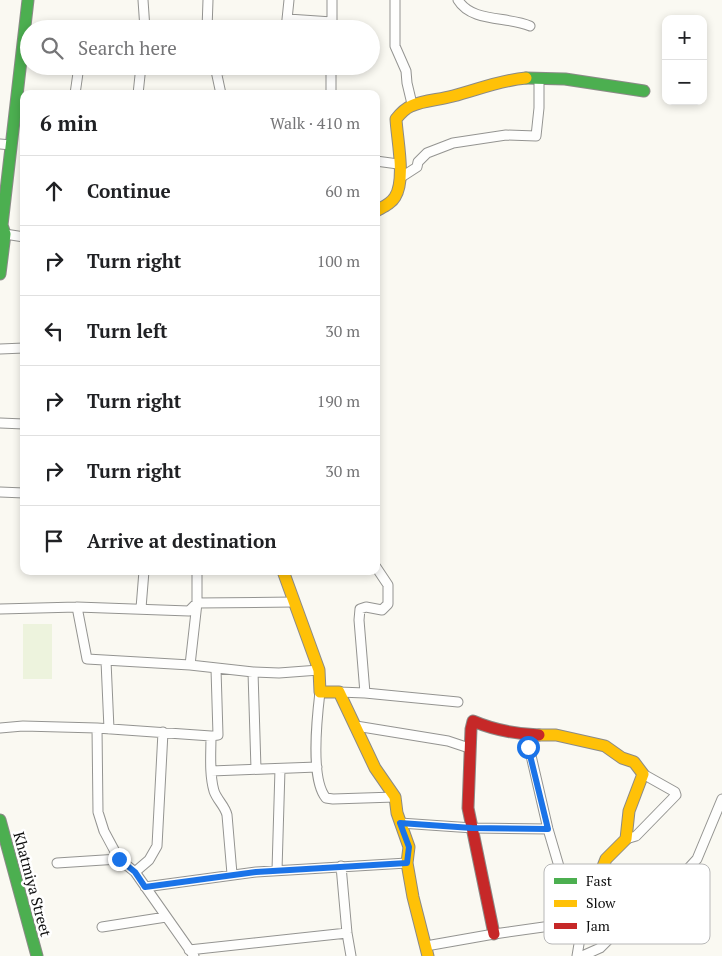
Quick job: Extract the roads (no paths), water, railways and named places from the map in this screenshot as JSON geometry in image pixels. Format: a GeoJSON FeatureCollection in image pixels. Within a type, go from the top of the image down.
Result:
{"type":"FeatureCollection","features":[{"type":"Feature","properties":{"kind":"street"},"geometry":{"type":"LineString","coordinates":[[27,20],[28,0]]}},
{"type":"Feature","properties":{"kind":"street"},"geometry":{"type":"LineString","coordinates":[[143,0],[144,20]]}},
{"type":"Feature","properties":{"kind":"street"},"geometry":{"type":"LineString","coordinates":[[207,20],[208,0]]}},
{"type":"Feature","properties":{"kind":"street"},"geometry":{"type":"LineString","coordinates":[[287,20],[289,0]]}},
{"type":"Feature","properties":{"kind":"street"},"geometry":{"type":"LineString","coordinates":[[332,0],[332,20]]}},
{"type":"Feature","properties":{"kind":"street"},"geometry":{"type":"LineString","coordinates":[[396,0],[395,46],[406,72],[406,84],[412,104]]}},
{"type":"Feature","properties":{"kind":"street"},"geometry":{"type":"LineString","coordinates":[[458,0],[462,6],[473,13],[513,20],[530,26]]}},
{"type":"Feature","properties":{"kind":"street"},"geometry":{"type":"LineString","coordinates":[[0,274],[5,234],[1,218],[6,144],[22,75]]}},
{"type":"Feature","properties":{"kind":"street"},"geometry":{"type":"LineString","coordinates":[[76,90],[78,75]]}},
{"type":"Feature","properties":{"kind":"street"},"geometry":{"type":"LineString","coordinates":[[138,90],[140,75]]}},
{"type":"Feature","properties":{"kind":"street"},"geometry":{"type":"LineString","coordinates":[[217,75],[220,90]]}},
{"type":"Feature","properties":{"kind":"street"},"geometry":{"type":"LineString","coordinates":[[331,90],[332,75]]}},
{"type":"Feature","properties":{"kind":"street"},"geometry":{"type":"LineString","coordinates":[[400,178],[417,167],[418,162],[427,153],[453,143],[506,135],[536,136],[539,78]]}},
{"type":"Feature","properties":{"kind":"street"},"geometry":{"type":"LineString","coordinates":[[380,208],[396,196],[398,191],[400,178],[396,119],[404,108],[412,104],[453,96],[516,79],[571,79],[623,90],[644,91]]}},
{"type":"Feature","properties":{"kind":"street"},"geometry":{"type":"LineString","coordinates":[[380,162],[398,164]]}},
{"type":"Feature","properties":{"kind":"street"},"geometry":{"type":"LineString","coordinates":[[5,234],[20,237]]}},
{"type":"Feature","properties":{"kind":"street"},"geometry":{"type":"LineString","coordinates":[[0,349],[20,348]]}},
{"type":"Feature","properties":{"kind":"street"},"geometry":{"type":"LineString","coordinates":[[0,423],[20,424]]}},
{"type":"Feature","properties":{"kind":"street"},"geometry":{"type":"LineString","coordinates":[[0,492],[20,493]]}},
{"type":"Feature","properties":{"kind":"street"},"geometry":{"type":"LineString","coordinates":[[366,692],[359,620],[360,609],[366,607],[382,610],[388,604],[388,585],[380,573]]}},
{"type":"Feature","properties":{"kind":"street"},"geometry":{"type":"LineString","coordinates":[[141,608],[144,575]]}},
{"type":"Feature","properties":{"kind":"street"},"geometry":{"type":"LineString","coordinates":[[190,665],[197,603],[198,575]]}},
{"type":"Feature","properties":{"kind":"street"},"geometry":{"type":"LineString","coordinates":[[284,575],[319,670],[320,692],[316,724],[317,767],[321,792],[326,798],[395,797]]}},
{"type":"Feature","properties":{"kind":"street"},"geometry":{"type":"LineString","coordinates":[[0,609],[77,607],[189,611],[197,603],[294,602]]}},
{"type":"Feature","properties":{"kind":"street"},"geometry":{"type":"LineString","coordinates":[[77,607],[87,659],[190,665],[253,672],[279,673],[319,670]]}},
{"type":"Feature","properties":{"kind":"street"},"geometry":{"type":"LineString","coordinates":[[106,661],[109,729]]}},
{"type":"Feature","properties":{"kind":"street"},"geometry":{"type":"LineString","coordinates":[[0,728],[23,726],[97,728],[218,735],[216,669]]}},
{"type":"Feature","properties":{"kind":"street"},"geometry":{"type":"LineString","coordinates":[[253,672],[256,769]]}},
{"type":"Feature","properties":{"kind":"street"},"geometry":{"type":"LineString","coordinates":[[320,692],[366,692],[458,702]]}},
{"type":"Feature","properties":{"kind":"street"},"geometry":{"type":"LineString","coordinates":[[339,692],[375,768],[395,797],[400,823],[409,847],[407,863],[413,897],[427,951],[494,934],[544,927]]}},
{"type":"Feature","properties":{"kind":"street"},"geometry":{"type":"LineString","coordinates":[[494,934],[468,808],[470,729],[473,720],[489,728],[526,734],[556,735],[605,746],[622,758],[634,762],[642,774],[675,792],[676,795],[636,836],[626,840],[606,859],[604,864]]}},
{"type":"Feature","properties":{"kind":"street"},"geometry":{"type":"LineString","coordinates":[[356,726],[448,741],[470,748]]}},
{"type":"Feature","properties":{"kind":"street"},"geometry":{"type":"LineString","coordinates":[[97,728],[98,812],[104,831],[119,859],[135,872],[191,953],[347,933]]}},
{"type":"Feature","properties":{"kind":"street"},"geometry":{"type":"LineString","coordinates":[[135,872],[149,860],[157,846],[163,732]]}},
{"type":"Feature","properties":{"kind":"street"},"geometry":{"type":"LineString","coordinates":[[526,734],[548,829],[558,864]]}},
{"type":"Feature","properties":{"kind":"street"},"geometry":{"type":"LineString","coordinates":[[211,736],[211,771],[215,794],[227,815],[232,874]]}},
{"type":"Feature","properties":{"kind":"street"},"geometry":{"type":"LineString","coordinates":[[211,771],[317,767]]}},
{"type":"Feature","properties":{"kind":"street"},"geometry":{"type":"LineString","coordinates":[[277,870],[280,769]]}},
{"type":"Feature","properties":{"kind":"street"},"geometry":{"type":"LineString","coordinates":[[626,840],[628,810],[642,774]]}},
{"type":"Feature","properties":{"kind":"street"},"geometry":{"type":"LineString","coordinates":[[692,864],[697,859],[722,799]]}},
{"type":"Feature","properties":{"kind":"street","name":"Khatmiya Street"},"geometry":{"type":"LineString","coordinates":[[0,820],[4,851],[38,956]]}},
{"type":"Feature","properties":{"kind":"street"},"geometry":{"type":"LineString","coordinates":[[400,823],[472,828],[548,829]]}},
{"type":"Feature","properties":{"kind":"street"},"geometry":{"type":"LineString","coordinates":[[57,863],[119,859]]}},
{"type":"Feature","properties":{"kind":"street"},"geometry":{"type":"LineString","coordinates":[[145,887],[232,874],[407,863]]}},
{"type":"Feature","properties":{"kind":"street"},"geometry":{"type":"LineString","coordinates":[[342,866],[347,933],[351,956]]}},
{"type":"Feature","properties":{"kind":"street"},"geometry":{"type":"LineString","coordinates":[[102,927],[166,917]]}},
{"type":"Feature","properties":{"kind":"street"},"geometry":{"type":"LineString","coordinates":[[582,956],[600,948],[604,944]]}}]}
